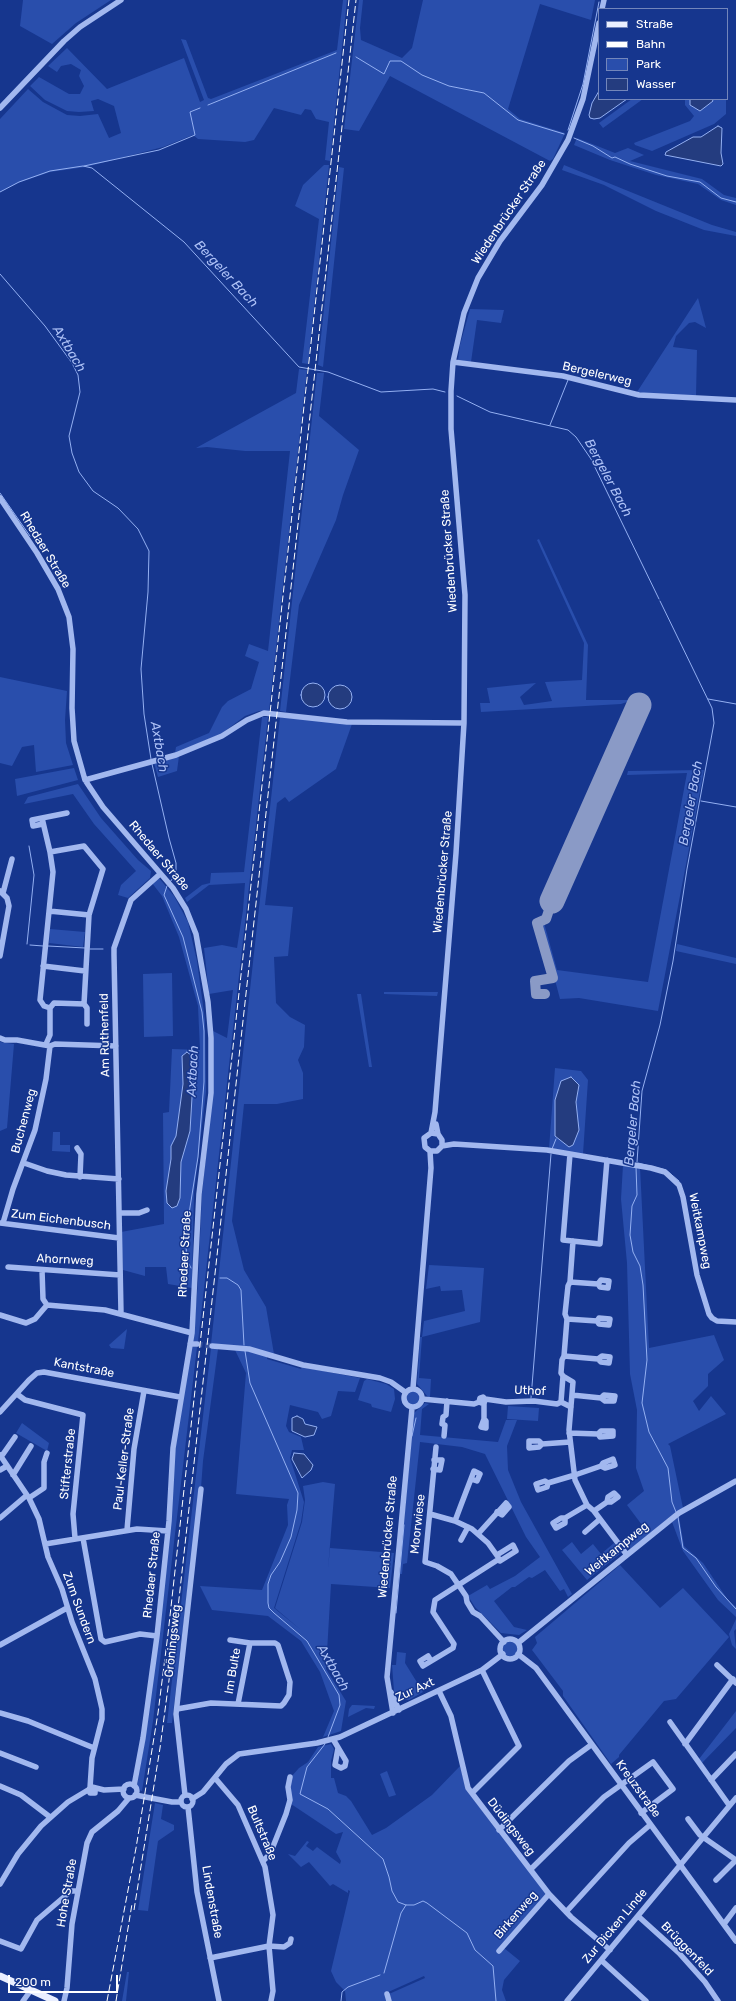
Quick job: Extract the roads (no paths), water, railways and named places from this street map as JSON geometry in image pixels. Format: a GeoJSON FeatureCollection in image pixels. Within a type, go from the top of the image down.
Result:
{"type":"FeatureCollection","features":[{"type":"Feature","properties":{"kind":"main road"},"geometry":{"type":"LineString","coordinates":[[0,1976],[55,2001]]}},
{"type":"Feature","properties":{"kind":"street"},"geometry":{"type":"LineString","coordinates":[[0,108],[64,41],[100,13],[121,0]]}},
{"type":"Feature","properties":{"kind":"street","name":"Wiedenbrücker Straße"},"geometry":{"type":"LineString","coordinates":[[435,1112],[456,853],[464,722],[465,595],[451,428],[453,362],[464,313],[478,278],[500,241],[542,185],[568,140],[583,99],[598,28]]}},
{"type":"Feature","properties":{"kind":"street","name":"Bergelerweg"},"geometry":{"type":"LineString","coordinates":[[453,362],[563,376],[638,396],[736,400]]}},
{"type":"Feature","properties":{"kind":"street","name":"Rhedaer Straße"},"geometry":{"type":"LineString","coordinates":[[0,498],[37,553],[58,589],[69,617],[73,649],[73,735],[85,780],[103,807],[173,888],[186,909],[196,934],[208,1002],[211,1038],[211,1093],[199,1194],[196,1282],[192,1333],[180,1397],[173,1448],[168,1531],[157,1636],[143,1738],[134,1789]]}},
{"type":"Feature","properties":{"kind":"street"},"geometry":{"type":"LineString","coordinates":[[85,780],[176,755],[222,736],[247,720],[264,713],[347,722],[464,722]]}},
{"type":"Feature","properties":{"kind":"street"},"geometry":{"type":"LineString","coordinates":[[67,813],[43,821],[53,872],[40,1000],[44,1006],[50,1008],[54,1003],[84,1004]]}},
{"type":"Feature","properties":{"kind":"street"},"geometry":{"type":"LineString","coordinates":[[50,852],[84,846],[102,866],[103,871],[89,915],[84,1004],[87,1008],[87,1024]]}},
{"type":"Feature","properties":{"kind":"street"},"geometry":{"type":"LineString","coordinates":[[0,956],[8,906],[7,898],[1,892],[12,859]]}},
{"type":"Feature","properties":{"kind":"street","name":"Am Ruthenfeld"},"geometry":{"type":"LineString","coordinates":[[121,1313],[114,948],[131,900],[160,874]]}},
{"type":"Feature","properties":{"kind":"street"},"geometry":{"type":"LineString","coordinates":[[49,911],[89,915]]}},
{"type":"Feature","properties":{"kind":"street"},"geometry":{"type":"LineString","coordinates":[[43,966],[85,971]]}},
{"type":"Feature","properties":{"kind":"street","name":"Buchenweg"},"geometry":{"type":"LineString","coordinates":[[1,1223],[32,1143],[42,1100],[50,1045],[50,1008]]}},
{"type":"Feature","properties":{"kind":"street"},"geometry":{"type":"LineString","coordinates":[[0,1038],[12,1041],[18,1040],[50,1045],[116,1046]]}},
{"type":"Feature","properties":{"kind":"street"},"geometry":{"type":"LineString","coordinates":[[431,1133],[435,1112]]}},
{"type":"Feature","properties":{"kind":"street"},"geometry":{"type":"LineString","coordinates":[[414,1388],[432,1151],[442,1143],[438,1134],[435,1112]]}},
{"type":"Feature","properties":{"kind":"street"},"geometry":{"type":"LineString","coordinates":[[432,1151],[425,1147],[424,1141],[426,1136],[431,1133],[438,1134]]}},
{"type":"Feature","properties":{"kind":"street","name":"Weitkampweg"},"geometry":{"type":"LineString","coordinates":[[442,1143],[551,1151],[636,1165],[665,1172],[679,1185],[683,1197],[697,1275],[709,1314],[717,1321],[736,1322]]}},
{"type":"Feature","properties":{"kind":"street"},"geometry":{"type":"LineString","coordinates":[[77,1148],[81,1154],[80,1177]]}},
{"type":"Feature","properties":{"kind":"street"},"geometry":{"type":"LineString","coordinates":[[570,1154],[563,1240],[600,1244],[607,1160]]}},
{"type":"Feature","properties":{"kind":"street"},"geometry":{"type":"LineString","coordinates":[[24,1163],[55,1174],[80,1177],[119,1178]]}},
{"type":"Feature","properties":{"kind":"street"},"geometry":{"type":"LineString","coordinates":[[119,1213],[138,1213],[147,1210]]}},
{"type":"Feature","properties":{"kind":"street","name":"Zum Eichenbusch"},"geometry":{"type":"LineString","coordinates":[[1,1223],[119,1238]]}},
{"type":"Feature","properties":{"kind":"street"},"geometry":{"type":"LineString","coordinates":[[561,1402],[563,1376],[561,1373],[562,1360],[564,1356],[567,1319],[566,1307],[568,1286],[570,1282],[572,1241]]}},
{"type":"Feature","properties":{"kind":"street","name":"Ahornweg"},"geometry":{"type":"LineString","coordinates":[[8,1267],[92,1272],[120,1276]]}},
{"type":"Feature","properties":{"kind":"street"},"geometry":{"type":"LineString","coordinates":[[42,1270],[43,1299],[47,1305]]}},
{"type":"Feature","properties":{"kind":"street"},"geometry":{"type":"LineString","coordinates":[[570,1282],[598,1284]]}},
{"type":"Feature","properties":{"kind":"street"},"geometry":{"type":"LineString","coordinates":[[0,1315],[30,1322],[47,1305],[82,1307],[121,1313],[192,1333]]}},
{"type":"Feature","properties":{"kind":"street"},"geometry":{"type":"LineString","coordinates":[[567,1319],[597,1321]]}},
{"type":"Feature","properties":{"kind":"street"},"geometry":{"type":"LineString","coordinates":[[190,1344],[197,1344]]}},
{"type":"Feature","properties":{"kind":"street"},"geometry":{"type":"LineString","coordinates":[[212,1346],[249,1349],[302,1365],[380,1378],[391,1382],[405,1392]]}},
{"type":"Feature","properties":{"kind":"street"},"geometry":{"type":"LineString","coordinates":[[564,1356],[598,1359]]}},
{"type":"Feature","properties":{"kind":"street","name":"Kantstraße"},"geometry":{"type":"LineString","coordinates":[[0,1412],[34,1375],[44,1372],[180,1397]]}},
{"type":"Feature","properties":{"kind":"street"},"geometry":{"type":"LineString","coordinates":[[563,1376],[573,1382],[569,1433],[575,1475],[581,1493],[588,1505],[627,1555]]}},
{"type":"Feature","properties":{"kind":"street"},"geometry":{"type":"LineString","coordinates":[[405,1392],[414,1388]]}},
{"type":"Feature","properties":{"kind":"street"},"geometry":{"type":"LineString","coordinates":[[405,1392],[404,1402],[412,1408],[418,1406],[422,1399],[420,1392],[414,1388]]}},
{"type":"Feature","properties":{"kind":"street","name":"Paul-Keller-Straße"},"geometry":{"type":"LineString","coordinates":[[128,1530],[134,1449],[144,1391]]}},
{"type":"Feature","properties":{"kind":"street","name":"Stifterstraße"},"geometry":{"type":"LineString","coordinates":[[17,1394],[25,1400],[83,1416],[74,1514],[75,1538]]}},
{"type":"Feature","properties":{"kind":"street"},"geometry":{"type":"LineString","coordinates":[[572,1395],[601,1398]]}},
{"type":"Feature","properties":{"kind":"street","name":"Uthof"},"geometry":{"type":"LineString","coordinates":[[422,1399],[474,1404],[483,1402],[534,1401],[557,1404],[561,1402],[571,1407]]}},
{"type":"Feature","properties":{"kind":"street"},"geometry":{"type":"LineString","coordinates":[[444,1436],[445,1425],[442,1424],[443,1417],[446,1415],[447,1401]]}},
{"type":"Feature","properties":{"kind":"street"},"geometry":{"type":"LineString","coordinates":[[483,1402],[484,1419]]}},
{"type":"Feature","properties":{"kind":"street","name":"Wiedenbrücker Straße"},"geometry":{"type":"LineString","coordinates":[[396,1711],[391,1692],[388,1670],[412,1408]]}},
{"type":"Feature","properties":{"kind":"street"},"geometry":{"type":"LineString","coordinates":[[569,1433],[598,1434]]}},
{"type":"Feature","properties":{"kind":"street"},"geometry":{"type":"LineString","coordinates":[[1,1456],[15,1437]]}},
{"type":"Feature","properties":{"kind":"street"},"geometry":{"type":"LineString","coordinates":[[542,1444],[570,1442]]}},
{"type":"Feature","properties":{"kind":"street"},"geometry":{"type":"LineString","coordinates":[[13,1475],[31,1446]]}},
{"type":"Feature","properties":{"kind":"street","name":"Moorwiese"},"geometry":{"type":"LineString","coordinates":[[436,1447],[425,1562],[447,1571],[458,1585],[473,1612],[480,1616],[504,1642]]}},
{"type":"Feature","properties":{"kind":"street"},"geometry":{"type":"LineString","coordinates":[[0,1518],[28,1496],[44,1488],[44,1462],[47,1453]]}},
{"type":"Feature","properties":{"kind":"street","name":"Zum Sundern"},"geometry":{"type":"LineString","coordinates":[[1,1456],[28,1496],[39,1519],[48,1557],[62,1589],[67,1608],[95,1679],[102,1709],[102,1719],[91,1762],[92,1790]]}},
{"type":"Feature","properties":{"kind":"street"},"geometry":{"type":"LineString","coordinates":[[0,1470],[7,1466]]}},
{"type":"Feature","properties":{"kind":"street"},"geometry":{"type":"LineString","coordinates":[[548,1483],[601,1466]]}},
{"type":"Feature","properties":{"kind":"street"},"geometry":{"type":"LineString","coordinates":[[455,1521],[471,1479]]}},
{"type":"Feature","properties":{"kind":"street","name":"Weitkampweg"},"geometry":{"type":"LineString","coordinates":[[518,1643],[677,1515],[736,1481]]}},
{"type":"Feature","properties":{"kind":"street","name":"Gröningsweg"},"geometry":{"type":"LineString","coordinates":[[184,1795],[177,1709],[201,1489]]}},
{"type":"Feature","properties":{"kind":"street"},"geometry":{"type":"LineString","coordinates":[[594,1511],[607,1502]]}},
{"type":"Feature","properties":{"kind":"street"},"geometry":{"type":"LineString","coordinates":[[565,1518],[588,1505]]}},
{"type":"Feature","properties":{"kind":"street"},"geometry":{"type":"LineString","coordinates":[[478,1534],[497,1512]]}},
{"type":"Feature","properties":{"kind":"street"},"geometry":{"type":"LineString","coordinates":[[430,1514],[455,1521],[468,1527],[478,1534],[498,1557],[435,1600],[434,1612],[454,1644],[453,1648],[431,1661]]}},
{"type":"Feature","properties":{"kind":"street"},"geometry":{"type":"LineString","coordinates":[[585,1532],[600,1519]]}},
{"type":"Feature","properties":{"kind":"street"},"geometry":{"type":"LineString","coordinates":[[460,1540],[468,1527]]}},
{"type":"Feature","properties":{"kind":"street"},"geometry":{"type":"LineString","coordinates":[[45,1544],[128,1530],[168,1531]]}},
{"type":"Feature","properties":{"kind":"street"},"geometry":{"type":"LineString","coordinates":[[83,1538],[101,1639],[105,1642],[136,1635],[157,1636]]}},
{"type":"Feature","properties":{"kind":"street"},"geometry":{"type":"LineString","coordinates":[[0,1645],[67,1608]]}},
{"type":"Feature","properties":{"kind":"street"},"geometry":{"type":"LineString","coordinates":[[510,1639],[518,1643],[520,1648],[518,1654],[510,1658],[503,1654],[501,1646],[504,1642],[510,1639]]}},
{"type":"Feature","properties":{"kind":"street","name":"Im Bulte"},"geometry":{"type":"LineString","coordinates":[[177,1709],[211,1703],[281,1706],[289,1695],[290,1682],[289,1672],[278,1645],[275,1643],[250,1643],[230,1640]]}},
{"type":"Feature","properties":{"kind":"street","name":"Im Bulte"},"geometry":{"type":"LineString","coordinates":[[238,1704],[250,1643]]}},
{"type":"Feature","properties":{"kind":"street","name":"Zur Axt"},"geometry":{"type":"LineString","coordinates":[[192,1799],[203,1792],[230,1760],[246,1752],[331,1740],[482,1670],[503,1654]]}},
{"type":"Feature","properties":{"kind":"street","name":"Kreuzstraße"},"geometry":{"type":"LineString","coordinates":[[518,1654],[536,1668],[620,1785],[736,1941]]}},
{"type":"Feature","properties":{"kind":"street"},"geometry":{"type":"LineString","coordinates":[[685,1744],[735,1681],[717,1665]]}},
{"type":"Feature","properties":{"kind":"street"},"geometry":{"type":"LineString","coordinates":[[472,1793],[519,1746],[482,1670]]}},
{"type":"Feature","properties":{"kind":"street","name":"Düdingsweg"},"geometry":{"type":"LineString","coordinates":[[439,1690],[451,1716],[467,1785],[472,1793],[549,1894],[566,1912],[610,1950]]}},
{"type":"Feature","properties":{"kind":"street"},"geometry":{"type":"LineString","coordinates":[[0,1713],[28,1721],[94,1748]]}},
{"type":"Feature","properties":{"kind":"street"},"geometry":{"type":"LineString","coordinates":[[670,1722],[730,1805]]}},
{"type":"Feature","properties":{"kind":"street"},"geometry":{"type":"LineString","coordinates":[[331,1740],[338,1748]]}},
{"type":"Feature","properties":{"kind":"street"},"geometry":{"type":"LineString","coordinates":[[499,1830],[569,1761],[591,1744]]}},
{"type":"Feature","properties":{"kind":"street"},"geometry":{"type":"LineString","coordinates":[[0,1753],[36,1768]]}},
{"type":"Feature","properties":{"kind":"street"},"geometry":{"type":"LineString","coordinates":[[711,1780],[736,1754]]}},
{"type":"Feature","properties":{"kind":"street"},"geometry":{"type":"LineString","coordinates":[[531,1870],[594,1807],[620,1785],[653,1762],[673,1789],[641,1813]]}},
{"type":"Feature","properties":{"kind":"street"},"geometry":{"type":"LineString","coordinates":[[263,1860],[270,1854],[286,1814],[290,1800],[288,1787],[290,1777]]}},
{"type":"Feature","properties":{"kind":"street","name":"Bultstraße"},"geometry":{"type":"LineString","coordinates":[[215,1778],[238,1805],[263,1860],[273,1915],[269,1946],[273,1991],[271,2001]]}},
{"type":"Feature","properties":{"kind":"street"},"geometry":{"type":"LineString","coordinates":[[0,1786],[21,1795],[50,1817]]}},
{"type":"Feature","properties":{"kind":"street"},"geometry":{"type":"LineString","coordinates":[[0,1884],[19,1853],[50,1817],[68,1802],[92,1790],[112,1789],[125,1793],[134,1789]]}},
{"type":"Feature","properties":{"kind":"street"},"geometry":{"type":"LineString","coordinates":[[134,1789],[144,1796],[172,1802],[181,1802],[183,1806],[188,1806],[192,1803],[192,1799],[188,1795],[184,1795],[181,1802]]}},
{"type":"Feature","properties":{"kind":"street"},"geometry":{"type":"LineString","coordinates":[[125,1793],[134,1789]]}},
{"type":"Feature","properties":{"kind":"street","name":"Hohe Straße"},"geometry":{"type":"LineString","coordinates":[[64,2001],[67,1988],[72,1924],[77,1892],[89,1837],[124,1804],[125,1793]]}},
{"type":"Feature","properties":{"kind":"street"},"geometry":{"type":"LineString","coordinates":[[680,1865],[736,1798]]}},
{"type":"Feature","properties":{"kind":"street","name":"Lindenstraße"},"geometry":{"type":"LineString","coordinates":[[188,1806],[198,1892],[218,2001]]}},
{"type":"Feature","properties":{"kind":"street"},"geometry":{"type":"LineString","coordinates":[[688,1819],[704,1838],[736,1860],[716,1880]]}},
{"type":"Feature","properties":{"kind":"street"},"geometry":{"type":"LineString","coordinates":[[566,1912],[624,1849],[650,1825]]}},
{"type":"Feature","properties":{"kind":"street","name":"Zur Dicken Linde"},"geometry":{"type":"LineString","coordinates":[[567,2001],[680,1865]]}},
{"type":"Feature","properties":{"kind":"street"},"geometry":{"type":"LineString","coordinates":[[0,1941],[21,1949],[37,1920],[72,1891],[77,1892]]}},
{"type":"Feature","properties":{"kind":"street","name":"Birkenweg"},"geometry":{"type":"LineString","coordinates":[[499,1951],[549,1894]]}},
{"type":"Feature","properties":{"kind":"street"},"geometry":{"type":"LineString","coordinates":[[724,1924],[736,1908]]}},
{"type":"Feature","properties":{"kind":"street","name":"Brüggenfeld"},"geometry":{"type":"LineString","coordinates":[[638,1916],[679,1953],[705,1982],[718,2001]]}},
{"type":"Feature","properties":{"kind":"street"},"geometry":{"type":"LineString","coordinates":[[210,1958],[269,1946],[286,1947],[291,1939]]}},
{"type":"Feature","properties":{"kind":"street"},"geometry":{"type":"LineString","coordinates":[[601,1960],[646,2001]]}},
{"type":"Feature","properties":{"kind":"street"},"geometry":{"type":"LineString","coordinates":[[23,2001],[31,1990]]}},
{"type":"Feature","properties":{"kind":"street"},"geometry":{"type":"LineString","coordinates":[[387,1994],[389,2001]]}},
{"type":"Feature","properties":{"kind":"water"},"geometry":{"type":"Polygon","coordinates":[[[598,93],[598,100],[626,100],[600,118],[594,119],[590,118],[589,115],[592,103],[598,93]]]}},
{"type":"Feature","properties":{"kind":"water"},"geometry":{"type":"Polygon","coordinates":[[[690,100],[713,101],[700,111],[690,105],[690,100]]]}},
{"type":"Feature","properties":{"kind":"water"},"geometry":{"type":"Polygon","coordinates":[[[718,126],[722,128],[721,153],[723,164],[721,166],[665,155],[666,152],[693,137],[701,137],[718,126]]]}},
{"type":"Feature","properties":{"kind":"water"},"geometry":{"type":"Polygon","coordinates":[[[313,683],[318,684],[324,690],[324,700],[318,706],[313,707],[308,706],[302,700],[301,695],[302,690],[308,684],[313,683]]]}},
{"type":"Feature","properties":{"kind":"water"},"geometry":{"type":"Polygon","coordinates":[[[340,685],[345,686],[351,692],[351,702],[345,708],[340,709],[335,708],[329,702],[328,697],[329,692],[335,686],[340,685]]]}},
{"type":"Feature","properties":{"kind":"water"},"geometry":{"type":"Polygon","coordinates":[[[187,1052],[193,1057],[194,1064],[190,1131],[181,1162],[180,1198],[177,1206],[172,1208],[167,1203],[166,1191],[171,1159],[171,1146],[176,1136],[183,1084],[182,1056],[187,1052]]]}},
{"type":"Feature","properties":{"kind":"water"},"geometry":{"type":"Polygon","coordinates":[[[571,1077],[579,1085],[576,1102],[579,1130],[573,1145],[569,1147],[555,1136],[555,1100],[561,1081],[571,1077]]]}},
{"type":"Feature","properties":{"kind":"water"},"geometry":{"type":"Polygon","coordinates":[[[297,1416],[303,1419],[305,1424],[317,1427],[314,1435],[305,1437],[292,1431],[292,1418],[297,1416]]]}},
{"type":"Feature","properties":{"kind":"water"},"geometry":{"type":"Polygon","coordinates":[[[294,1453],[304,1454],[313,1465],[311,1470],[302,1478],[292,1459],[294,1453]]]}},
{"type":"Feature","properties":{"kind":"waterway"},"geometry":{"type":"LineString","coordinates":[[568,130],[583,84],[599,2]]}},
{"type":"Feature","properties":{"kind":"waterway"},"geometry":{"type":"LineString","coordinates":[[208,105],[336,53]]}},
{"type":"Feature","properties":{"kind":"waterway"},"geometry":{"type":"LineString","coordinates":[[356,57],[384,74],[390,61],[401,61],[422,75],[449,86],[484,93],[518,120],[564,134]]}},
{"type":"Feature","properties":{"kind":"waterway"},"geometry":{"type":"LineString","coordinates":[[84,166],[159,150],[195,135],[190,112],[200,108]]}},
{"type":"Feature","properties":{"kind":"waterway"},"geometry":{"type":"LineString","coordinates":[[574,138],[593,146],[612,158],[615,157],[630,164],[667,176],[700,182],[721,198],[736,202]]}},
{"type":"Feature","properties":{"kind":"waterway","name":"Bergeler Bach"},"geometry":{"type":"LineString","coordinates":[[0,192],[19,182],[50,171],[83,166],[92,168],[184,242],[299,367],[328,372],[381,392],[433,389],[445,392]]}},
{"type":"Feature","properties":{"kind":"waterway","name":"Axtbach"},"geometry":{"type":"LineString","coordinates":[[0,274],[45,326],[72,363],[78,375],[80,392],[69,436],[72,453],[79,472],[93,491],[118,508],[138,529],[149,551],[148,592],[141,669],[144,714],[151,759]]}},
{"type":"Feature","properties":{"kind":"waterway"},"geometry":{"type":"LineString","coordinates":[[550,425],[568,380]]}},
{"type":"Feature","properties":{"kind":"waterway","name":"Bergeler Bach"},"geometry":{"type":"LineString","coordinates":[[457,396],[490,412],[568,430],[576,437],[591,459],[659,599]]}},
{"type":"Feature","properties":{"kind":"waterway"},"geometry":{"type":"LineString","coordinates":[[0,493],[30,536]]}},
{"type":"Feature","properties":{"kind":"waterway","name":"Bergeler Bach"},"geometry":{"type":"LineString","coordinates":[[637,1162],[642,1091],[660,1025],[673,961],[687,869],[714,723],[712,708],[660,601]]}},
{"type":"Feature","properties":{"kind":"waterway"},"geometry":{"type":"LineString","coordinates":[[708,699],[736,704]]}},
{"type":"Feature","properties":{"kind":"waterway","name":"Axtbach"},"geometry":{"type":"LineString","coordinates":[[152,764],[176,863],[176,874],[170,882]]}},
{"type":"Feature","properties":{"kind":"waterway"},"geometry":{"type":"LineString","coordinates":[[701,801],[736,807]]}},
{"type":"Feature","properties":{"kind":"waterway"},"geometry":{"type":"LineString","coordinates":[[27,944],[34,875],[29,846]]}},
{"type":"Feature","properties":{"kind":"waterway","name":"Axtbach"},"geometry":{"type":"LineString","coordinates":[[167,886],[164,895],[183,937],[202,1012],[204,1031],[204,1082],[198,1157],[188,1220],[186,1246],[187,1260],[191,1268]]}},
{"type":"Feature","properties":{"kind":"waterway"},"geometry":{"type":"LineString","coordinates":[[30,945],[43,946]]}},
{"type":"Feature","properties":{"kind":"waterway"},"geometry":{"type":"LineString","coordinates":[[48,946],[85,948]]}},
{"type":"Feature","properties":{"kind":"waterway"},"geometry":{"type":"LineString","coordinates":[[90,949],[103,949]]}},
{"type":"Feature","properties":{"kind":"waterway"},"geometry":{"type":"LineString","coordinates":[[552,1149],[556,1139]]}},
{"type":"Feature","properties":{"kind":"waterway"},"geometry":{"type":"LineString","coordinates":[[531,1398],[551,1154]]}},
{"type":"Feature","properties":{"kind":"waterway"},"geometry":{"type":"LineString","coordinates":[[638,1163],[666,1170],[679,1181]]}},
{"type":"Feature","properties":{"kind":"waterway","name":"Bergeler Bach"},"geometry":{"type":"LineString","coordinates":[[636,1167],[637,1195],[632,1206],[630,1235],[633,1252],[640,1266],[643,1285],[647,1360],[642,1403],[649,1432],[668,1468],[672,1502],[676,1512]]}},
{"type":"Feature","properties":{"kind":"waterway","name":"Axtbach"},"geometry":{"type":"LineString","coordinates":[[220,1278],[227,1278],[238,1285],[241,1290],[244,1345]]}},
{"type":"Feature","properties":{"kind":"waterway","name":"Axtbach"},"geometry":{"type":"LineString","coordinates":[[245,1351],[250,1383],[298,1493],[297,1510],[291,1537],[280,1562],[271,1575],[268,1584],[269,1608],[307,1641],[339,1695],[340,1705],[328,1737]]}},
{"type":"Feature","properties":{"kind":"waterway"},"geometry":{"type":"LineString","coordinates":[[412,1436],[416,1418]]}},
{"type":"Feature","properties":{"kind":"waterway","name":"Bergeler Bach"},"geometry":{"type":"LineString","coordinates":[[678,1517],[683,1548],[696,1558],[716,1587],[736,1609]]}},
{"type":"Feature","properties":{"kind":"waterway"},"geometry":{"type":"LineString","coordinates":[[396,1613],[404,1525]]}},
{"type":"Feature","properties":{"kind":"waterway","name":"Axtbach"},"geometry":{"type":"LineString","coordinates":[[325,1744],[307,1767],[300,1794],[328,1809],[383,1859],[392,1891],[398,1902],[406,1905],[414,1905],[423,1901],[467,1933],[475,1950],[493,1966],[496,2001]]}},
{"type":"Feature","properties":{"kind":"waterway"},"geometry":{"type":"LineString","coordinates":[[384,1973],[401,1913],[406,1905]]}},
{"type":"Feature","properties":{"kind":"waterway"},"geometry":{"type":"LineString","coordinates":[[341,2001],[342,1992],[348,1987],[380,1975]]}},
{"type":"Feature","properties":{"kind":"tunnel"},"geometry":{"type":"LineString","coordinates":[[197,1344],[212,1346]]}},
{"type":"Feature","properties":{"kind":"railway"},"geometry":{"type":"LineString","coordinates":[[107,2001],[136,1848],[158,1713],[168,1634],[349,0]]}},
{"type":"Feature","properties":{"kind":"railway"},"geometry":{"type":"LineString","coordinates":[[134,1910],[160,1748],[175,1635],[356,0]]}},
{"type":"Feature","properties":{"kind":"railway"},"geometry":{"type":"LineString","coordinates":[[116,2001],[132,1904]]}}]}
